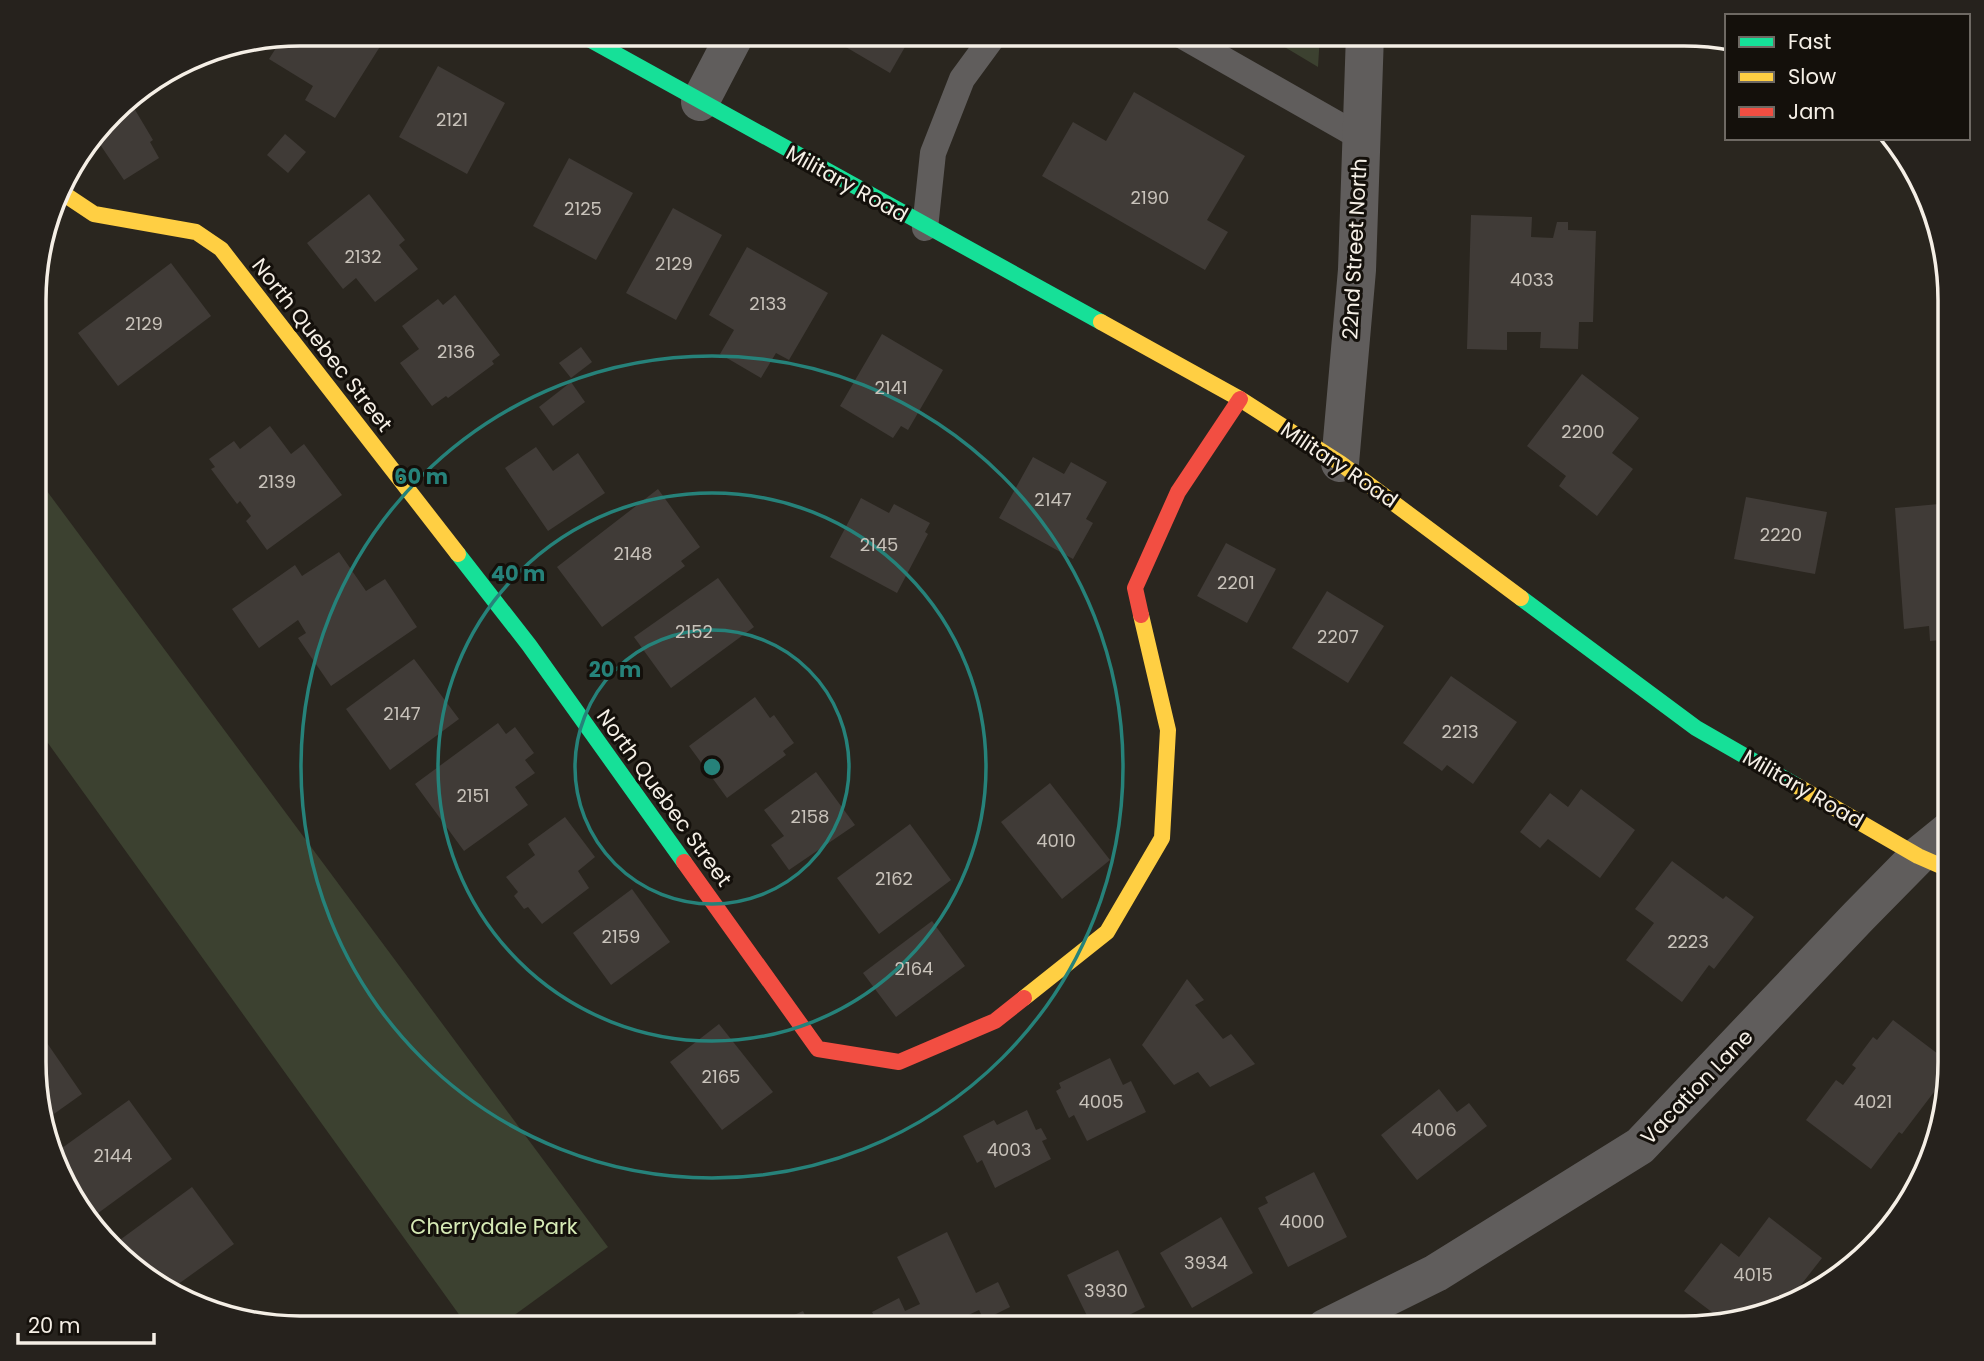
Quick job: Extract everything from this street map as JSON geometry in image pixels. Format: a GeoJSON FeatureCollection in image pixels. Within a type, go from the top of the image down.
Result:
{"type":"FeatureCollection","features":[{"type":"Feature","properties":{"kind":"street","name":"Military Road"},"geometry":{"type":"LineString","coordinates":[[601,46],[926,228],[1240,399],[1340,463],[1696,727],[1934,863]]}},
{"type":"Feature","properties":{"kind":"street"},"geometry":{"type":"LineString","coordinates":[[700,102],[729,46]]}},
{"type":"Feature","properties":{"kind":"street","name":"22nd Street North"},"geometry":{"type":"LineString","coordinates":[[1340,463],[1357,270],[1364,46]]}},
{"type":"Feature","properties":{"kind":"street","name":"North Quebec Street"},"geometry":{"type":"LineString","coordinates":[[68,196],[94,214],[196,232],[221,248],[529,645],[818,1049],[899,1062],[995,1021],[1107,932],[1162,838],[1168,730],[1135,589],[1178,492],[1240,399]]}},
{"type":"Feature","properties":{"kind":"street","name":"Vacation Lane"},"geometry":{"type":"LineString","coordinates":[[1349,1316],[1436,1273],[1640,1146],[1934,863]]}},
{"type":"Feature","properties":{"kind":"lane"},"geometry":{"type":"LineString","coordinates":[[926,228],[933,153],[962,79],[986,46]]}},
{"type":"Feature","properties":{"kind":"lane"},"geometry":{"type":"LineString","coordinates":[[1200,46],[1360,137]]}},
{"type":"Feature","properties":{"kind":"green space"},"geometry":{"type":"Polygon","coordinates":[[[1283,46],[1319,46],[1318,67],[1283,46]]]}},
{"type":"Feature","properties":{"kind":"green space","name":"Cherrydale Park"},"geometry":{"type":"Polygon","coordinates":[[[46,490],[608,1247],[513,1316],[460,1316],[46,740],[46,490]]]}},
{"type":"Feature","properties":{"kind":"building"},"geometry":{"type":"Polygon","coordinates":[[[283,46],[380,46],[335,118],[305,100],[313,86],[269,59],[277,47],[283,46]]]}},
{"type":"Feature","properties":{"kind":"building"},"geometry":{"type":"Polygon","coordinates":[[[844,46],[906,46],[890,73],[844,46]]]}},
{"type":"Feature","properties":{"kind":"building"},"geometry":{"type":"Polygon","coordinates":[[[438,66],[505,103],[467,174],[399,137],[438,66]]]}},
{"type":"Feature","properties":{"kind":"building"},"geometry":{"type":"Polygon","coordinates":[[[1134,92],[1245,156],[1207,220],[1228,232],[1205,270],[1042,176],[1073,122],[1106,141],[1134,92]]]}},
{"type":"Feature","properties":{"kind":"building"},"geometry":{"type":"Polygon","coordinates":[[[134,108],[153,140],[150,142],[159,158],[124,180],[99,143],[134,108]]]}},
{"type":"Feature","properties":{"kind":"building"},"geometry":{"type":"Polygon","coordinates":[[[285,134],[306,152],[288,173],[267,155],[285,134]]]}},
{"type":"Feature","properties":{"kind":"building"},"geometry":{"type":"Polygon","coordinates":[[[569,158],[633,193],[596,260],[533,226],[569,158]]]}},
{"type":"Feature","properties":{"kind":"building"},"geometry":{"type":"Polygon","coordinates":[[[369,194],[405,240],[399,245],[418,269],[375,302],[356,278],[343,289],[307,243],[369,194]]]}},
{"type":"Feature","properties":{"kind":"building"},"geometry":{"type":"Polygon","coordinates":[[[673,208],[722,235],[676,320],[626,293],[673,208]]]}},
{"type":"Feature","properties":{"kind":"building"},"geometry":{"type":"Polygon","coordinates":[[[1471,215],[1532,217],[1531,237],[1553,238],[1557,222],[1568,222],[1568,230],[1596,231],[1593,322],[1579,322],[1578,349],[1540,348],[1541,332],[1507,332],[1507,350],[1467,349],[1471,215]]]}},
{"type":"Feature","properties":{"kind":"building"},"geometry":{"type":"Polygon","coordinates":[[[747,247],[828,293],[789,360],[776,353],[761,378],[720,354],[734,330],[709,315],[747,247]]]}},
{"type":"Feature","properties":{"kind":"building"},"geometry":{"type":"Polygon","coordinates":[[[171,263],[211,316],[118,386],[78,333],[171,263]]]}},
{"type":"Feature","properties":{"kind":"building"},"geometry":{"type":"Polygon","coordinates":[[[455,295],[500,355],[492,361],[494,364],[448,398],[446,396],[432,406],[400,363],[419,349],[402,326],[438,299],[443,305],[455,295]]]}},
{"type":"Feature","properties":{"kind":"building"},"geometry":{"type":"Polygon","coordinates":[[[882,334],[943,370],[908,430],[901,426],[893,438],[840,406],[882,334]]]}},
{"type":"Feature","properties":{"kind":"building"},"geometry":{"type":"Polygon","coordinates":[[[581,347],[592,362],[571,378],[559,363],[581,347]]]}},
{"type":"Feature","properties":{"kind":"building"},"geometry":{"type":"Polygon","coordinates":[[[1582,374],[1639,418],[1612,453],[1633,469],[1597,516],[1559,486],[1566,476],[1527,446],[1582,374]]]}},
{"type":"Feature","properties":{"kind":"building"},"geometry":{"type":"Polygon","coordinates":[[[571,382],[585,402],[553,426],[539,407],[571,382]]]}},
{"type":"Feature","properties":{"kind":"building"},"geometry":{"type":"Polygon","coordinates":[[[270,426],[291,454],[304,444],[342,495],[267,550],[246,521],[251,516],[240,501],[237,504],[211,469],[215,467],[209,459],[234,441],[240,449],[270,426]]]}},
{"type":"Feature","properties":{"kind":"building"},"geometry":{"type":"Polygon","coordinates":[[[536,447],[553,471],[578,453],[605,493],[548,531],[505,468],[536,447]]]}},
{"type":"Feature","properties":{"kind":"building"},"geometry":{"type":"Polygon","coordinates":[[[1033,457],[1064,474],[1071,462],[1107,482],[1086,519],[1093,523],[1073,559],[999,518],[1033,457]]]}},
{"type":"Feature","properties":{"kind":"building"},"geometry":{"type":"Polygon","coordinates":[[[658,489],[700,547],[681,561],[685,566],[602,627],[557,567],[658,489]]]}},
{"type":"Feature","properties":{"kind":"building"},"geometry":{"type":"Polygon","coordinates":[[[1746,497],[1827,512],[1815,574],[1734,559],[1746,497]]]}},
{"type":"Feature","properties":{"kind":"building"},"geometry":{"type":"Polygon","coordinates":[[[861,498],[889,513],[894,504],[930,523],[925,532],[928,534],[897,593],[830,557],[861,498]]]}},
{"type":"Feature","properties":{"kind":"building"},"geometry":{"type":"Polygon","coordinates":[[[1938,504],[1938,640],[1930,641],[1929,626],[1904,629],[1895,508],[1938,504]]]}},
{"type":"Feature","properties":{"kind":"building"},"geometry":{"type":"Polygon","coordinates":[[[1226,543],[1276,569],[1247,623],[1197,596],[1226,543]]]}},
{"type":"Feature","properties":{"kind":"building"},"geometry":{"type":"Polygon","coordinates":[[[339,552],[366,591],[385,579],[417,627],[331,686],[298,638],[306,633],[298,620],[259,648],[232,609],[295,565],[302,576],[339,552]]]}},
{"type":"Feature","properties":{"kind":"building"},"geometry":{"type":"Polygon","coordinates":[[[718,578],[754,627],[671,688],[634,637],[718,578]]]}},
{"type":"Feature","properties":{"kind":"building"},"geometry":{"type":"Polygon","coordinates":[[[1327,591],[1384,626],[1348,683],[1292,648],[1327,591]]]}},
{"type":"Feature","properties":{"kind":"building"},"geometry":{"type":"Polygon","coordinates":[[[414,659],[459,719],[390,770],[346,709],[414,659]]]}},
{"type":"Feature","properties":{"kind":"building"},"geometry":{"type":"Polygon","coordinates":[[[1451,676],[1517,722],[1473,784],[1447,765],[1442,771],[1403,743],[1451,676]]]}},
{"type":"Feature","properties":{"kind":"building"},"geometry":{"type":"Polygon","coordinates":[[[755,697],[770,718],[774,715],[794,743],[783,751],[786,755],[727,798],[689,746],[755,697]]]}},
{"type":"Feature","properties":{"kind":"building"},"geometry":{"type":"Polygon","coordinates":[[[498,723],[506,734],[515,727],[534,753],[525,760],[535,773],[515,787],[528,805],[464,851],[415,784],[498,723]]]}},
{"type":"Feature","properties":{"kind":"building"},"geometry":{"type":"Polygon","coordinates":[[[816,772],[855,825],[789,870],[771,845],[784,836],[764,810],[816,772]]]}},
{"type":"Feature","properties":{"kind":"building"},"geometry":{"type":"Polygon","coordinates":[[[1050,783],[1110,860],[1062,899],[1001,822],[1050,783]]]}},
{"type":"Feature","properties":{"kind":"building"},"geometry":{"type":"Polygon","coordinates":[[[1581,789],[1635,830],[1600,878],[1548,839],[1540,848],[1520,832],[1550,793],[1568,807],[1581,789]]]}},
{"type":"Feature","properties":{"kind":"building"},"geometry":{"type":"Polygon","coordinates":[[[565,817],[595,857],[578,871],[589,888],[542,924],[528,907],[524,909],[514,896],[518,892],[506,877],[535,855],[528,844],[565,817]]]}},
{"type":"Feature","properties":{"kind":"building"},"geometry":{"type":"Polygon","coordinates":[[[910,824],[951,880],[879,934],[837,878],[910,824]]]}},
{"type":"Feature","properties":{"kind":"building"},"geometry":{"type":"Polygon","coordinates":[[[1672,861],[1723,899],[1726,896],[1754,917],[1714,969],[1709,965],[1682,1002],[1626,960],[1654,923],[1635,909],[1672,861]]]}},
{"type":"Feature","properties":{"kind":"building"},"geometry":{"type":"Polygon","coordinates":[[[632,889],[670,942],[611,985],[573,933],[632,889]]]}},
{"type":"Feature","properties":{"kind":"building"},"geometry":{"type":"Polygon","coordinates":[[[932,921],[965,966],[896,1017],[863,973],[932,921]]]}},
{"type":"Feature","properties":{"kind":"building"},"geometry":{"type":"Polygon","coordinates":[[[1187,979],[1204,1000],[1195,1005],[1223,1039],[1231,1034],[1255,1064],[1210,1087],[1198,1072],[1174,1085],[1142,1045],[1187,979]]]}},
{"type":"Feature","properties":{"kind":"building"},"geometry":{"type":"Polygon","coordinates":[[[1893,1020],[1938,1054],[1938,1078],[1937,1088],[1871,1169],[1806,1120],[1836,1080],[1843,1085],[1856,1068],[1852,1065],[1873,1037],[1877,1040],[1893,1020]]]}},
{"type":"Feature","properties":{"kind":"building"},"geometry":{"type":"Polygon","coordinates":[[[719,1024],[773,1092],[722,1130],[670,1062],[719,1024]]]}},
{"type":"Feature","properties":{"kind":"building"},"geometry":{"type":"Polygon","coordinates":[[[46,1044],[82,1094],[51,1116],[46,1078],[46,1044]]]}},
{"type":"Feature","properties":{"kind":"building"},"geometry":{"type":"Polygon","coordinates":[[[1110,1058],[1123,1085],[1131,1081],[1146,1112],[1087,1141],[1074,1115],[1069,1118],[1056,1091],[1061,1088],[1059,1083],[1110,1058]]]}},
{"type":"Feature","properties":{"kind":"building"},"geometry":{"type":"Polygon","coordinates":[[[1439,1089],[1457,1112],[1469,1103],[1487,1126],[1417,1180],[1381,1135],[1439,1089]]]}},
{"type":"Feature","properties":{"kind":"building"},"geometry":{"type":"Polygon","coordinates":[[[129,1100],[172,1159],[97,1214],[72,1174],[61,1149],[129,1100]]]}},
{"type":"Feature","properties":{"kind":"building"},"geometry":{"type":"Polygon","coordinates":[[[1027,1110],[1036,1130],[1041,1128],[1047,1139],[1042,1141],[1051,1159],[995,1188],[982,1160],[977,1163],[963,1136],[994,1120],[997,1125],[1027,1110]]]}},
{"type":"Feature","properties":{"kind":"building"},"geometry":{"type":"Polygon","coordinates":[[[1314,1172],[1347,1237],[1288,1267],[1258,1208],[1268,1203],[1265,1197],[1314,1172]]]}},
{"type":"Feature","properties":{"kind":"building"},"geometry":{"type":"Polygon","coordinates":[[[192,1187],[234,1244],[178,1284],[158,1273],[119,1240],[192,1187]]]}},
{"type":"Feature","properties":{"kind":"building"},"geometry":{"type":"Polygon","coordinates":[[[1221,1217],[1253,1273],[1192,1308],[1160,1253],[1221,1217]]]}},
{"type":"Feature","properties":{"kind":"building"},"geometry":{"type":"Polygon","coordinates":[[[1769,1217],[1822,1258],[1798,1288],[1766,1302],[1734,1311],[1714,1314],[1684,1291],[1721,1243],[1739,1257],[1769,1217]]]}},
{"type":"Feature","properties":{"kind":"building"},"geometry":{"type":"Polygon","coordinates":[[[947,1232],[976,1293],[998,1282],[1010,1307],[992,1316],[982,1316],[979,1310],[966,1316],[874,1316],[872,1312],[899,1298],[905,1311],[920,1304],[897,1257],[947,1232]]]}},
{"type":"Feature","properties":{"kind":"building"},"geometry":{"type":"Polygon","coordinates":[[[1118,1250],[1145,1307],[1127,1316],[1087,1316],[1067,1275],[1118,1250]]]}},
{"type":"Feature","properties":{"kind":"building"},"geometry":{"type":"Polygon","coordinates":[[[803,1311],[806,1316],[792,1316],[803,1311]]]}},
{"type":"Feature","properties":{"kind":"traffic: fast"},"geometry":{"type":"LineString","coordinates":[[602,46],[1101,322]]}},
{"type":"Feature","properties":{"kind":"traffic: fast"},"geometry":{"type":"LineString","coordinates":[[458,554],[529,645],[684,862]]}},
{"type":"Feature","properties":{"kind":"traffic: fast"},"geometry":{"type":"LineString","coordinates":[[1521,598],[1696,728],[1797,786]]}},
{"type":"Feature","properties":{"kind":"traffic: slow"},"geometry":{"type":"LineString","coordinates":[[68,196],[94,214],[196,232],[221,249],[458,554]]}},
{"type":"Feature","properties":{"kind":"traffic: slow"},"geometry":{"type":"LineString","coordinates":[[1101,322],[1240,399],[1340,463],[1521,598]]}},
{"type":"Feature","properties":{"kind":"traffic: slow"},"geometry":{"type":"LineString","coordinates":[[1024,998],[1107,932],[1162,838],[1168,730],[1141,615]]}},
{"type":"Feature","properties":{"kind":"traffic: slow"},"geometry":{"type":"LineString","coordinates":[[1797,786],[1918,856],[1938,865]]}},
{"type":"Feature","properties":{"kind":"traffic: jam"},"geometry":{"type":"LineString","coordinates":[[1141,615],[1135,588],[1178,492],[1240,399]]}},
{"type":"Feature","properties":{"kind":"traffic: jam"},"geometry":{"type":"LineString","coordinates":[[684,862],[818,1049],[899,1062],[995,1021],[1024,998]]}}]}
